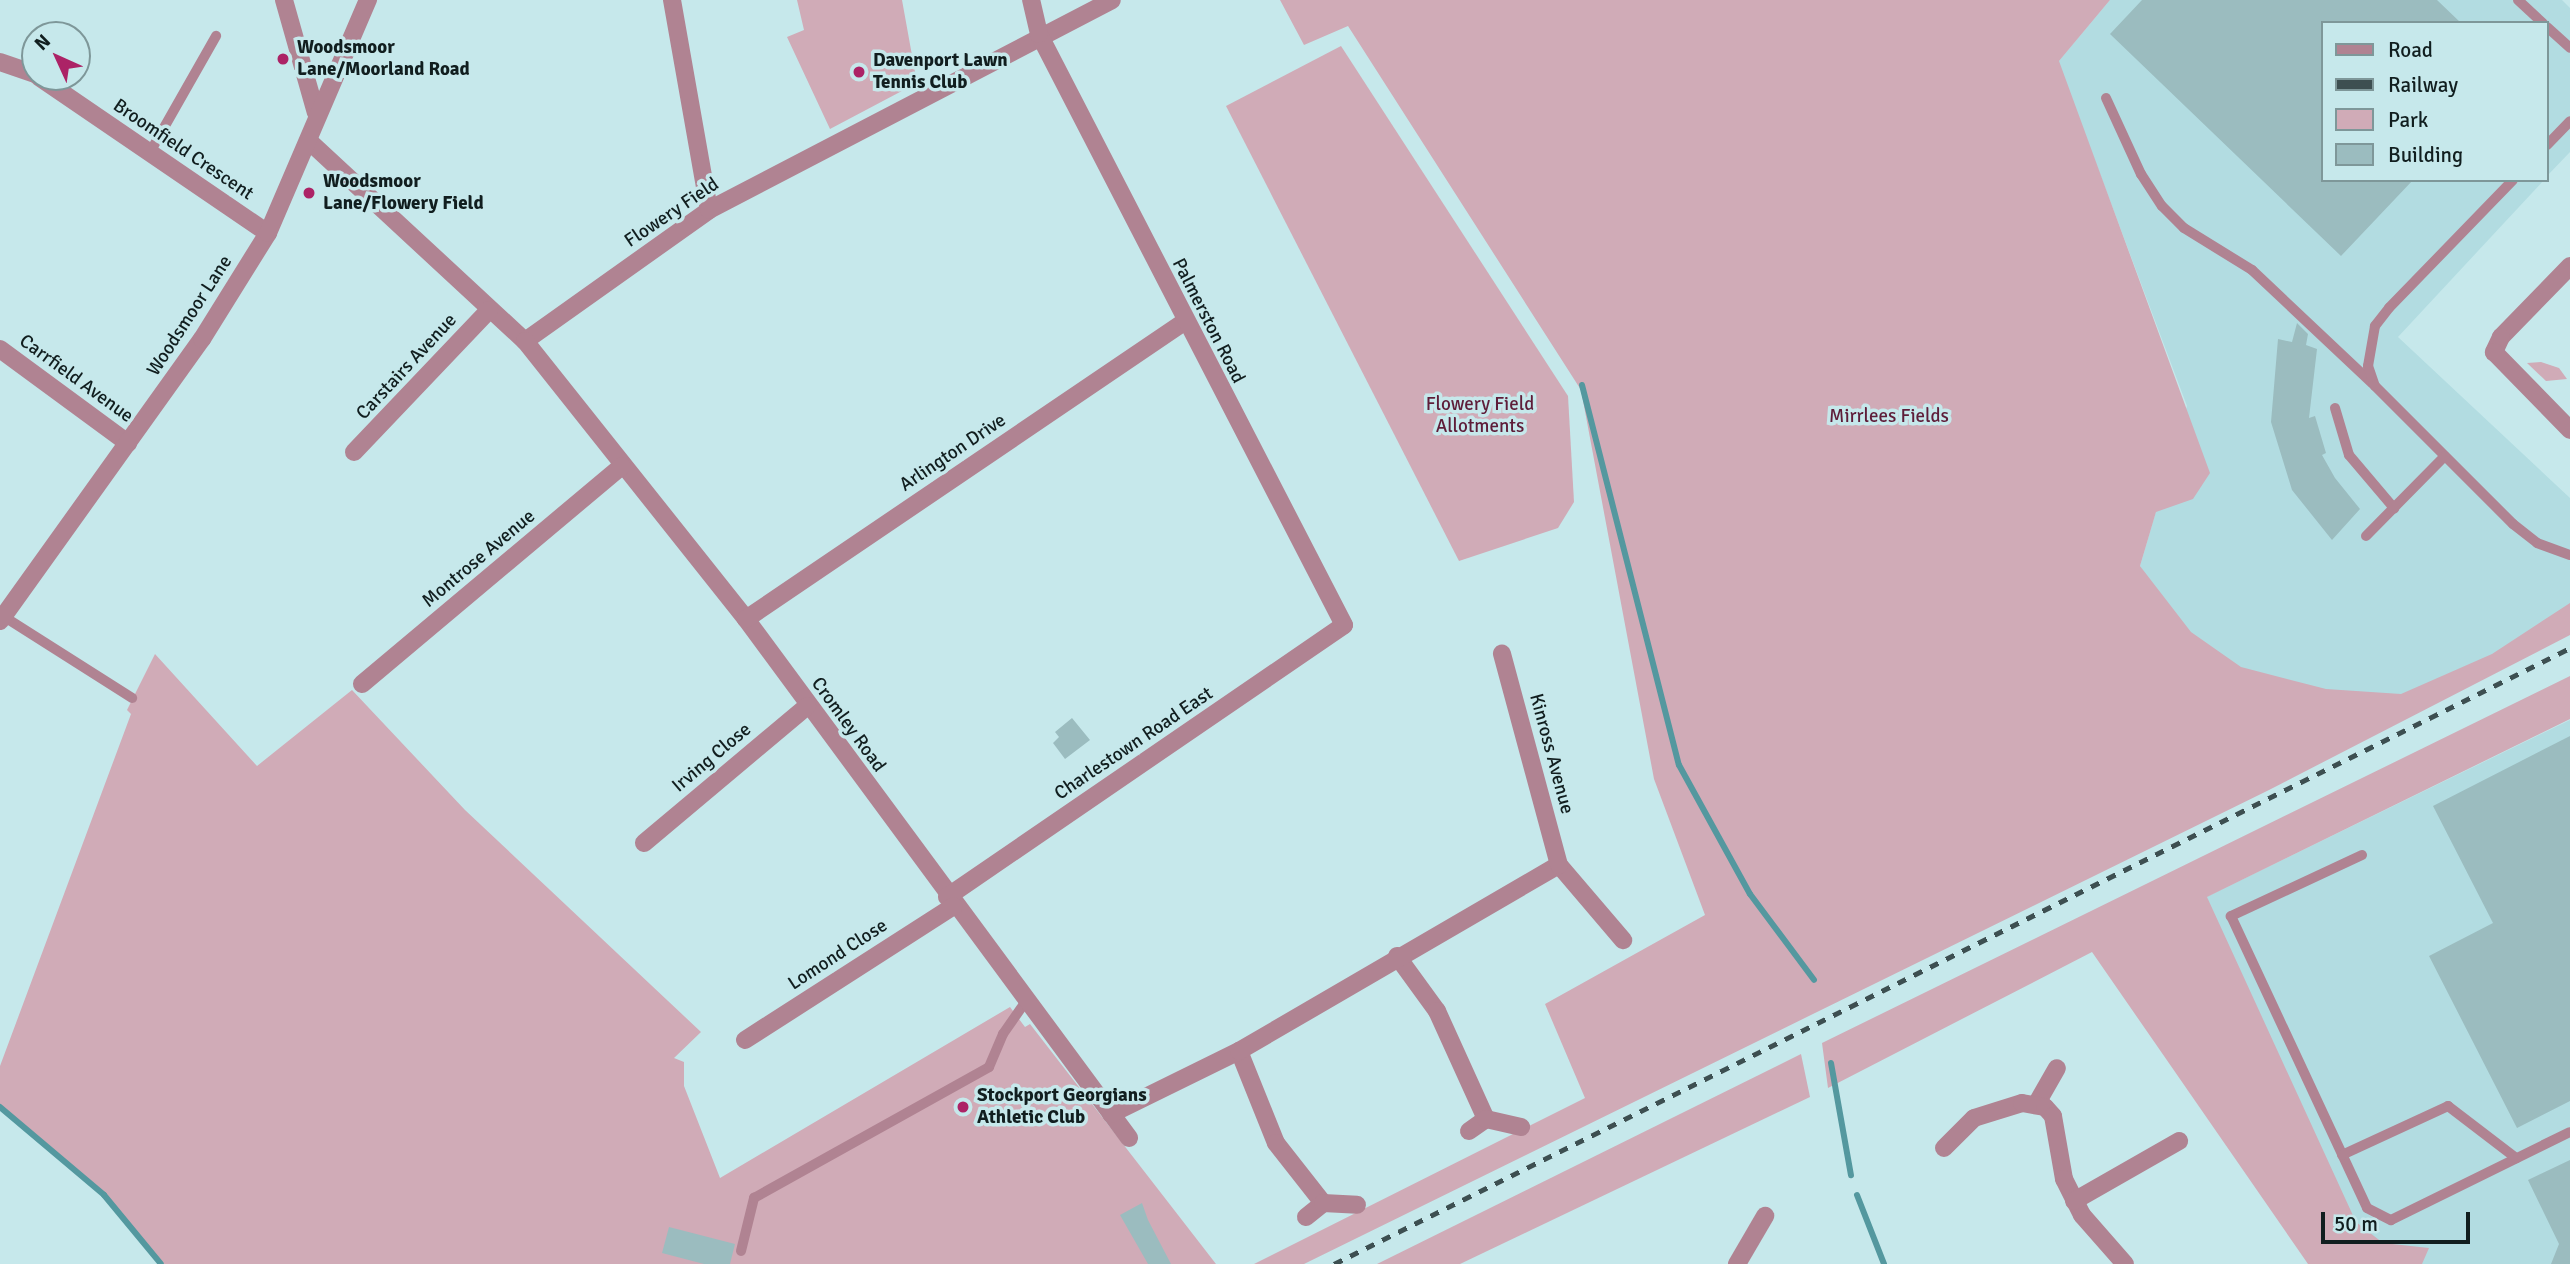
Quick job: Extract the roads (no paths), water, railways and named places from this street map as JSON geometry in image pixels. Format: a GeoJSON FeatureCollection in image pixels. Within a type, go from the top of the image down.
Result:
{"type":"FeatureCollection","features":[{"type":"Feature","properties":{"kind":"street","name":"Woodsmoor Lane"},"geometry":{"type":"LineString","coordinates":[[2,619],[128,443],[268,233],[310,142],[316,113],[284,0]]}},
{"type":"Feature","properties":{"kind":"street"},"geometry":{"type":"LineString","coordinates":[[316,113],[368,0]]}},
{"type":"Feature","properties":{"kind":"street"},"geometry":{"type":"LineString","coordinates":[[673,0],[709,210]]}},
{"type":"Feature","properties":{"kind":"street","name":"Palmerston Road"},"geometry":{"type":"LineString","coordinates":[[1031,0],[1039,34],[1184,321],[1344,625]]}},
{"type":"Feature","properties":{"kind":"street","name":"Flowery Field"},"geometry":{"type":"LineString","coordinates":[[525,341],[709,210],[1039,34],[1112,0]]}},
{"type":"Feature","properties":{"kind":"street","name":"Broomfield Crescent"},"geometry":{"type":"LineString","coordinates":[[0,62],[21,70]]}},
{"type":"Feature","properties":{"kind":"street","name":"Broomfield Crescent"},"geometry":{"type":"LineString","coordinates":[[59,91],[268,233]]}},
{"type":"Feature","properties":{"kind":"street"},"geometry":{"type":"LineString","coordinates":[[310,142],[525,341]]}},
{"type":"Feature","properties":{"kind":"street"},"geometry":{"type":"LineString","coordinates":[[2570,266],[2501,337],[2494,352],[2570,430]]}},
{"type":"Feature","properties":{"kind":"street","name":"Carstairs Avenue"},"geometry":{"type":"LineString","coordinates":[[355,452],[489,310]]}},
{"type":"Feature","properties":{"kind":"street","name":"Arlington Drive"},"geometry":{"type":"LineString","coordinates":[[746,619],[1184,321]]}},
{"type":"Feature","properties":{"kind":"street","name":"Cromley Road"},"geometry":{"type":"LineString","coordinates":[[525,341],[746,619],[807,706],[1129,1138]]}},
{"type":"Feature","properties":{"kind":"street","name":"Carrfield Avenue"},"geometry":{"type":"LineString","coordinates":[[0,349],[128,443]]}},
{"type":"Feature","properties":{"kind":"street","name":"Montrose Avenue"},"geometry":{"type":"LineString","coordinates":[[362,684],[622,466]]}},
{"type":"Feature","properties":{"kind":"street","name":"Charlestown Road East"},"geometry":{"type":"LineString","coordinates":[[951,901],[1344,625]]}},
{"type":"Feature","properties":{"kind":"street","name":"Kinross Avenue"},"geometry":{"type":"LineString","coordinates":[[1502,654],[1559,864],[1623,940]]}},
{"type":"Feature","properties":{"kind":"street","name":"Irving Close"},"geometry":{"type":"LineString","coordinates":[[644,843],[807,706]]}},
{"type":"Feature","properties":{"kind":"street"},"geometry":{"type":"LineString","coordinates":[[1111,1114],[1239,1051],[1397,956],[1559,864]]}},
{"type":"Feature","properties":{"kind":"street","name":"Lomond Close"},"geometry":{"type":"LineString","coordinates":[[745,1040],[951,901]]}},
{"type":"Feature","properties":{"kind":"street"},"geometry":{"type":"LineString","coordinates":[[1397,956],[1437,1011],[1486,1119]]}},
{"type":"Feature","properties":{"kind":"street"},"geometry":{"type":"LineString","coordinates":[[1239,1051],[1276,1143],[1323,1203]]}},
{"type":"Feature","properties":{"kind":"street"},"geometry":{"type":"LineString","coordinates":[[1944,1148],[1974,1118],[2036,1103],[2057,1068]]}},
{"type":"Feature","properties":{"kind":"street"},"geometry":{"type":"LineString","coordinates":[[2036,1103],[2053,1116],[2074,1200],[2102,1242],[2127,1264]]}},
{"type":"Feature","properties":{"kind":"street"},"geometry":{"type":"LineString","coordinates":[[1469,1131],[1486,1119],[1521,1127]]}},
{"type":"Feature","properties":{"kind":"street"},"geometry":{"type":"LineString","coordinates":[[2074,1200],[2179,1141]]}},
{"type":"Feature","properties":{"kind":"street"},"geometry":{"type":"LineString","coordinates":[[1306,1217],[1323,1203],[1357,1205]]}},
{"type":"Feature","properties":{"kind":"street"},"geometry":{"type":"LineString","coordinates":[[1737,1264],[1765,1216]]}},
{"type":"Feature","properties":{"kind":"lane"},"geometry":{"type":"LineString","coordinates":[[2518,0],[2541,21]]}},
{"type":"Feature","properties":{"kind":"lane"},"geometry":{"type":"LineString","coordinates":[[2549,29],[2570,48]]}},
{"type":"Feature","properties":{"kind":"lane"},"geometry":{"type":"LineString","coordinates":[[149,154],[216,36]]}},
{"type":"Feature","properties":{"kind":"lane"},"geometry":{"type":"LineString","coordinates":[[2106,98],[2141,174],[2162,206],[2184,228],[2252,270],[2537,543],[2570,555]]}},
{"type":"Feature","properties":{"kind":"lane"},"geometry":{"type":"LineString","coordinates":[[2549,143],[2570,121]]}},
{"type":"Feature","properties":{"kind":"lane"},"geometry":{"type":"LineString","coordinates":[[2375,386],[2368,366],[2375,326],[2511,182]]}},
{"type":"Feature","properties":{"kind":"lane"},"geometry":{"type":"LineString","coordinates":[[2335,408],[2349,455],[2394,508]]}},
{"type":"Feature","properties":{"kind":"lane"},"geometry":{"type":"LineString","coordinates":[[2366,536],[2445,456]]}},
{"type":"Feature","properties":{"kind":"lane"},"geometry":{"type":"LineString","coordinates":[[2,619],[132,698]]}},
{"type":"Feature","properties":{"kind":"lane"},"geometry":{"type":"LineString","coordinates":[[2362,855],[2231,916],[2367,1208],[2391,1220],[2570,1132]]}},
{"type":"Feature","properties":{"kind":"lane"},"geometry":{"type":"LineString","coordinates":[[741,1251],[754,1198],[989,1068],[1003,1034],[1026,1001]]}},
{"type":"Feature","properties":{"kind":"lane"},"geometry":{"type":"LineString","coordinates":[[2342,1155],[2448,1106],[2516,1158]]}},
{"type":"Feature","properties":{"kind":"waterway"},"geometry":{"type":"LineString","coordinates":[[1582,385],[1679,765],[1750,894],[1814,980]]}},
{"type":"Feature","properties":{"kind":"waterway"},"geometry":{"type":"LineString","coordinates":[[1831,1063],[1851,1175]]}},
{"type":"Feature","properties":{"kind":"waterway"},"geometry":{"type":"LineString","coordinates":[[0,1107],[104,1195],[161,1264]]}},
{"type":"Feature","properties":{"kind":"waterway"},"geometry":{"type":"LineString","coordinates":[[1857,1195],[1884,1264]]}},
{"type":"Feature","properties":{"kind":"railway"},"geometry":{"type":"LineString","coordinates":[[1334,1264],[2570,648]]}},
{"type":"Feature","properties":{"kind":"place","name":"Woodsmoor Lane/Moorland Road"},"geometry":{"type":"Point","coordinates":[283,59]}},
{"type":"Feature","properties":{"kind":"place","name":"Davenport Lawn Tennis Club"},"geometry":{"type":"Point","coordinates":[859,72]}},
{"type":"Feature","properties":{"kind":"place","name":"Woodsmoor Lane/Flowery Field"},"geometry":{"type":"Point","coordinates":[309,193]}},
{"type":"Feature","properties":{"kind":"place","name":"Stockport Georgians Athletic Club"},"geometry":{"type":"Point","coordinates":[963,1107]}},
{"type":"Feature","properties":{"kind":"park label","name":"Flowery Field Allotments"},"geometry":{"type":"Point","coordinates":[1480,416]}},
{"type":"Feature","properties":{"kind":"park label","name":"Mirrlees Fields"},"geometry":{"type":"Point","coordinates":[1889,417]}}]}
